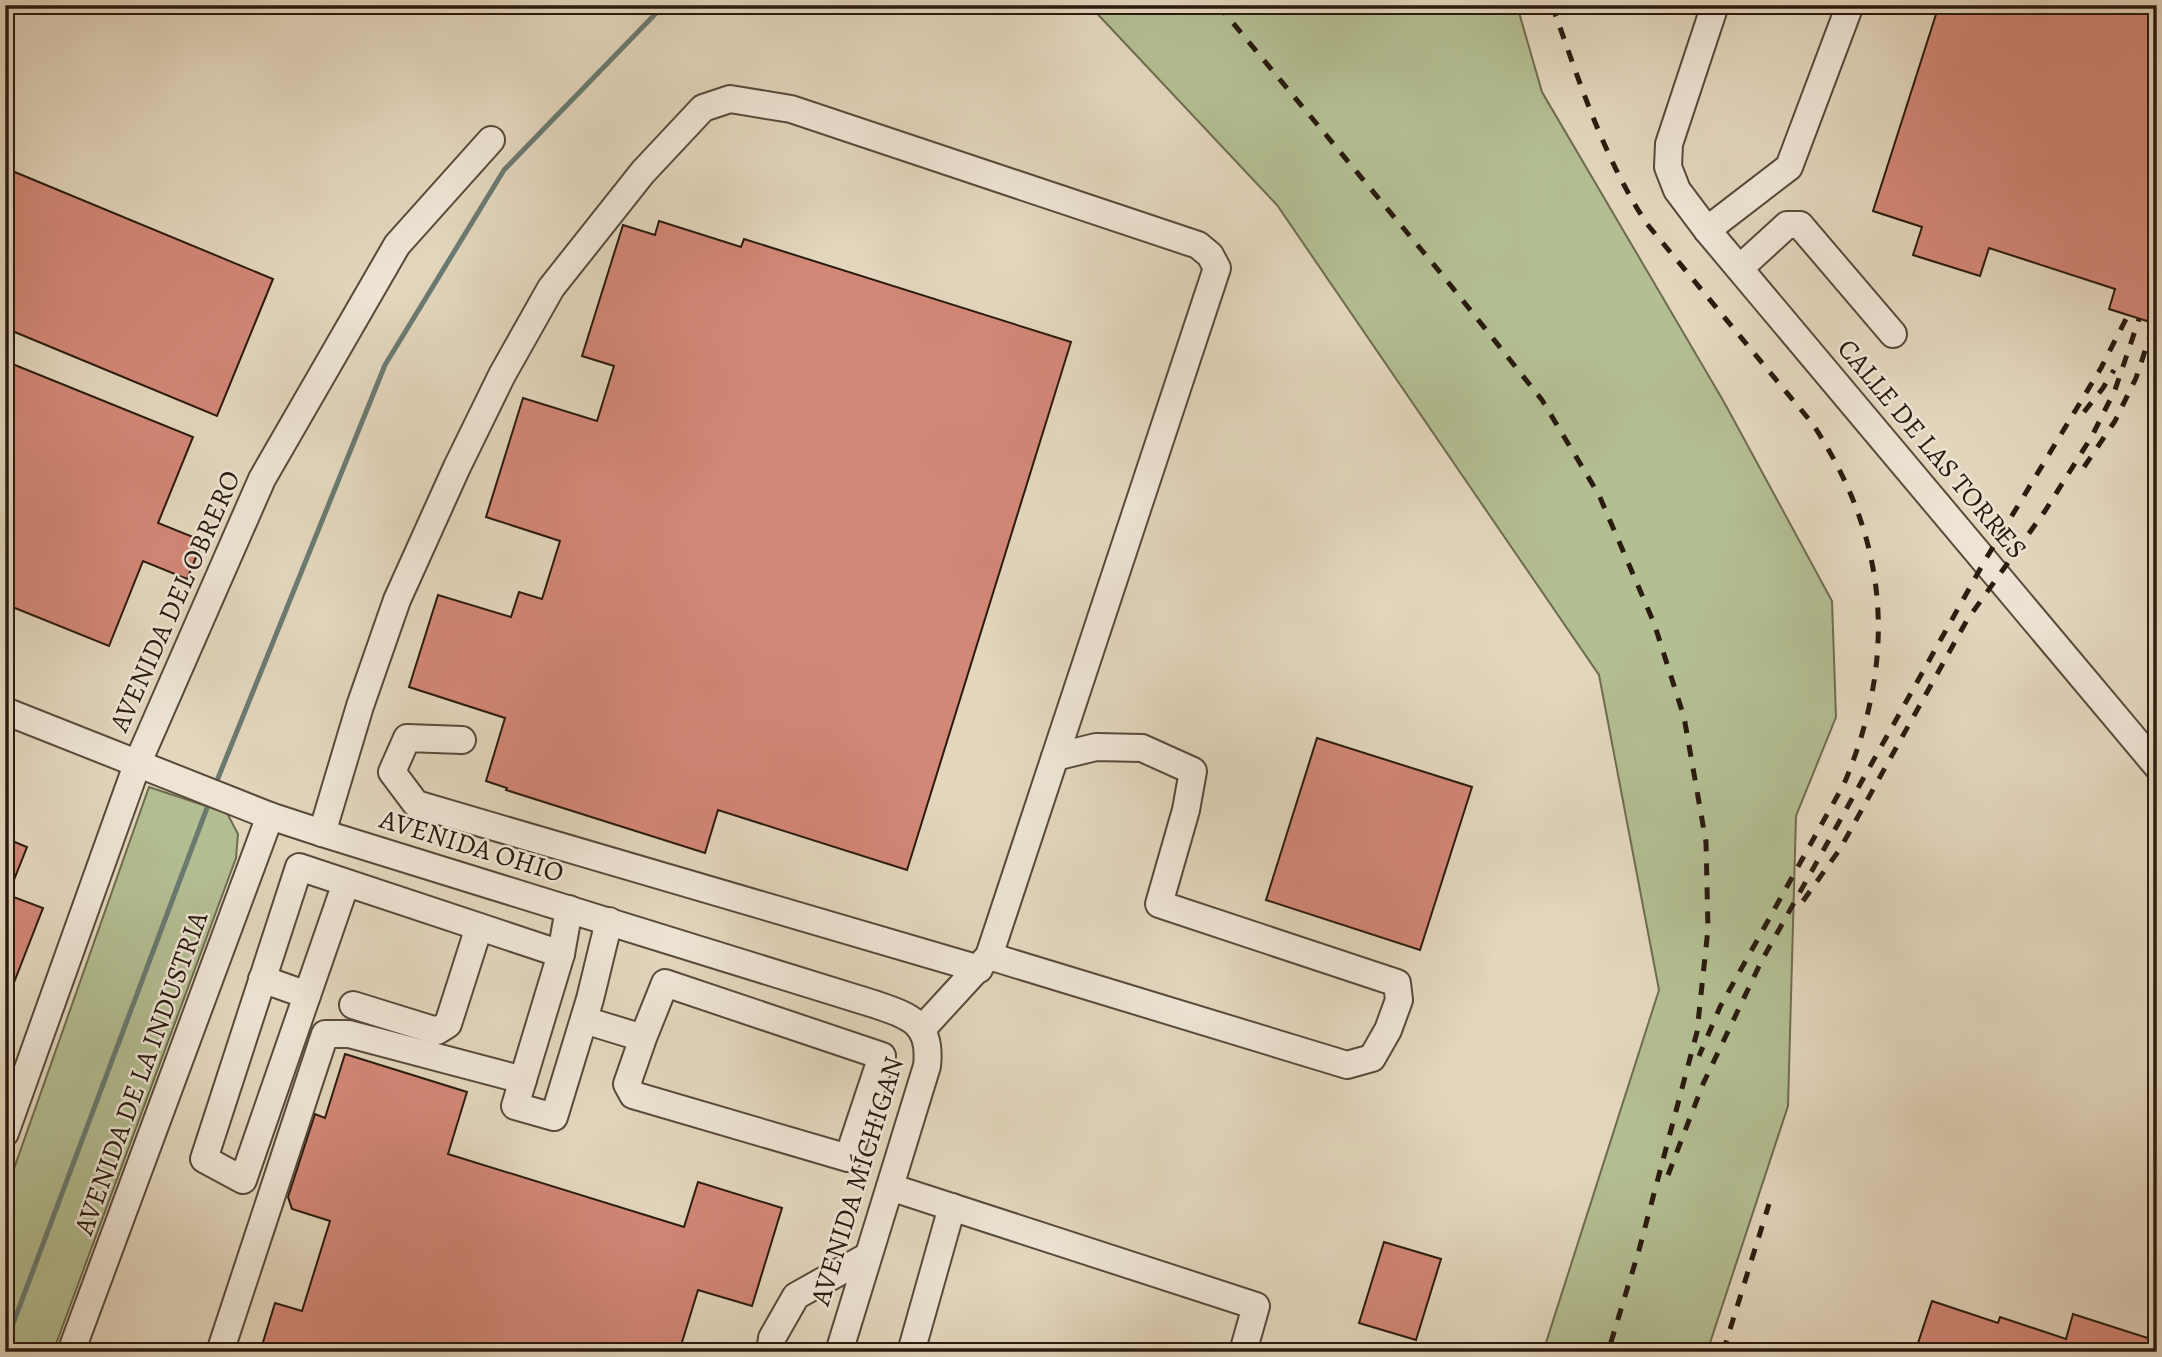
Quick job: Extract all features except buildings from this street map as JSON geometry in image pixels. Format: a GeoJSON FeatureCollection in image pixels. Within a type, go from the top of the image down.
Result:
{"type":"FeatureCollection","features":[{"type":"Feature","properties":{"kind":"street","name":"CALLE DE LAS TORRES"},"geometry":{"type":"LineString","coordinates":[[1715,5],[1669,144],[1668,167],[1677,190],[1707,230],[2157,766]]}},
{"type":"Feature","properties":{"kind":"street"},"geometry":{"type":"LineString","coordinates":[[1707,230],[1790,167],[1850,5]]}},
{"type":"Feature","properties":{"kind":"street"},"geometry":{"type":"LineString","coordinates":[[322,834],[360,706],[397,600],[457,467],[524,334],[551,288],[643,172],[703,108],[730,99],[791,109],[1198,245],[1210,255],[1217,268],[984,963],[922,1029]]}},
{"type":"Feature","properties":{"kind":"street","name":"AVENIDA DEL OBRERO"},"geometry":{"type":"LineString","coordinates":[[5,1133],[14,1079],[138,762],[262,479],[397,245],[491,140]]}},
{"type":"Feature","properties":{"kind":"street"},"geometry":{"type":"LineString","coordinates":[[1740,268],[1787,225],[1800,225],[1893,334]]}},
{"type":"Feature","properties":{"kind":"street","name":"AVENIDA OHIO"},"geometry":{"type":"LineString","coordinates":[[5,711],[270,816],[874,1004],[902,1014],[915,1021],[922,1029]]}},
{"type":"Feature","properties":{"kind":"street"},"geometry":{"type":"LineString","coordinates":[[462,740],[407,738],[392,772],[416,804],[1347,1065],[1372,1058],[1388,1030],[1399,1000],[1397,983],[1159,904],[1186,810],[1193,771],[1142,748],[1096,747],[1055,757]]}},
{"type":"Feature","properties":{"kind":"street"},"geometry":{"type":"LineString","coordinates":[[239,802],[253,850],[252,867]]}},
{"type":"Feature","properties":{"kind":"street","name":"AVENIDA DE LA INDUSTRIA"},"geometry":{"type":"LineString","coordinates":[[71,1352],[270,816]]}},
{"type":"Feature","properties":{"kind":"street"},"geometry":{"type":"LineString","coordinates":[[346,883],[243,1180],[204,1159],[299,867],[561,954]]}},
{"type":"Feature","properties":{"kind":"street"},"geometry":{"type":"LineString","coordinates":[[569,909],[561,954],[515,1105],[554,1117],[587,1009],[609,921]]}},
{"type":"Feature","properties":{"kind":"street"},"geometry":{"type":"LineString","coordinates":[[353,1005],[437,1031],[448,1024],[479,927]]}},
{"type":"Feature","properties":{"kind":"street"},"geometry":{"type":"LineString","coordinates":[[262,979],[307,995]]}},
{"type":"Feature","properties":{"kind":"street"},"geometry":{"type":"LineString","coordinates":[[665,983],[882,1056],[848,1158],[633,1095],[627,1084],[643,1038],[665,983]]}},
{"type":"Feature","properties":{"kind":"street"},"geometry":{"type":"LineString","coordinates":[[552,985],[587,1009],[643,1038]]}},
{"type":"Feature","properties":{"kind":"street","name":"AVENIDA MÍCHIGAN"},"geometry":{"type":"LineString","coordinates":[[839,1352],[928,1066],[927,1039],[922,1029]]}},
{"type":"Feature","properties":{"kind":"street"},"geometry":{"type":"LineString","coordinates":[[220,1352],[325,1034],[349,1034],[523,1080]]}},
{"type":"Feature","properties":{"kind":"street"},"geometry":{"type":"LineString","coordinates":[[232,1073],[274,1090]]}},
{"type":"Feature","properties":{"kind":"street"},"geometry":{"type":"LineString","coordinates":[[890,1187],[1256,1306],[1243,1352]]}},
{"type":"Feature","properties":{"kind":"street"},"geometry":{"type":"LineString","coordinates":[[911,1352],[951,1208]]}},
{"type":"Feature","properties":{"kind":"street"},"geometry":{"type":"LineString","coordinates":[[770,1352],[772,1338],[796,1296],[868,1256]]}},
{"type":"Feature","properties":{"kind":"green space"},"geometry":{"type":"Polygon","coordinates":[[[1089,5],[1515,5],[1542,92],[1724,402],[1832,601],[1836,717],[1796,816],[1788,1106],[1707,1352],[1543,1352],[1659,990],[1599,675],[1277,205],[1089,5]]]}},
{"type":"Feature","properties":{"kind":"green space"},"geometry":{"type":"Polygon","coordinates":[[[149,787],[227,813],[238,834],[236,858],[53,1352],[5,1352],[5,1194],[149,787]]]}},
{"type":"Feature","properties":{"kind":"waterway"},"geometry":{"type":"LineString","coordinates":[[214,788],[385,365],[504,170],[664,5]]}},
{"type":"Feature","properties":{"kind":"waterway"},"geometry":{"type":"LineString","coordinates":[[5,1345],[210,800]]}},
{"type":"Feature","properties":{"kind":"railway"},"geometry":{"type":"LineString","coordinates":[[1218,5],[1444,277],[1542,400],[1599,495],[1654,623],[1684,717],[1706,842],[1708,929],[1697,1032],[1639,1250],[1608,1352]]}},
{"type":"Feature","properties":{"kind":"railway"},"geometry":{"type":"LineString","coordinates":[[1552,5],[1605,145],[1647,224],[1812,423],[1838,467],[1857,510],[1870,554],[1877,599],[1878,644],[1873,690],[1844,784],[1720,1007],[1699,1056]]}},
{"type":"Feature","properties":{"kind":"railway"},"geometry":{"type":"LineString","coordinates":[[1668,1175],[1703,1084],[1761,962],[1984,562],[2101,368],[2128,315]]}},
{"type":"Feature","properties":{"kind":"railway"},"geometry":{"type":"LineString","coordinates":[[2084,467],[2115,421],[2136,378],[2157,315]]}},
{"type":"Feature","properties":{"kind":"railway"},"geometry":{"type":"LineString","coordinates":[[1803,901],[1840,849],[1967,620],[2045,511],[2092,436],[2115,390],[2139,319]]}},
{"type":"Feature","properties":{"kind":"railway"},"geometry":{"type":"LineString","coordinates":[[2084,412],[2114,370]]}},
{"type":"Feature","properties":{"kind":"railway"},"geometry":{"type":"LineString","coordinates":[[1723,1352],[1769,1204]]}}]}
